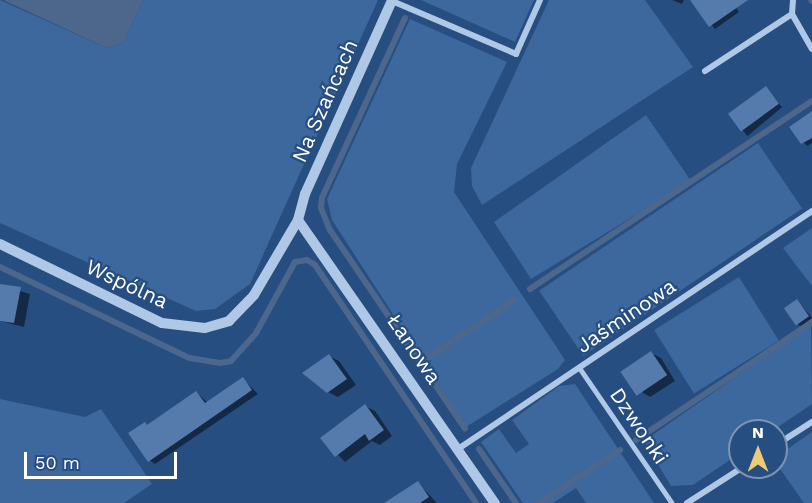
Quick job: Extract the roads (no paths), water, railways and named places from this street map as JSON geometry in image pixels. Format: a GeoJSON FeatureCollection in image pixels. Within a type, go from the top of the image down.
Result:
{"type":"FeatureCollection","features":[{"type":"Feature","properties":{"kind":"street"},"geometry":{"type":"LineString","coordinates":[[392,0],[516,54],[540,0]]}},
{"type":"Feature","properties":{"kind":"street","name":"Na Szańcach"},"geometry":{"type":"LineString","coordinates":[[297,220],[305,194],[392,0]]}},
{"type":"Feature","properties":{"kind":"street"},"geometry":{"type":"LineString","coordinates":[[793,0],[792,14],[812,49]]}},
{"type":"Feature","properties":{"kind":"street"},"geometry":{"type":"LineString","coordinates":[[705,71],[792,14]]}},
{"type":"Feature","properties":{"kind":"street","name":"Jaśminowa"},"geometry":{"type":"LineString","coordinates":[[458,448],[812,211]]}},
{"type":"Feature","properties":{"kind":"street","name":"Wspólna"},"geometry":{"type":"LineString","coordinates":[[0,244],[138,315],[171,325],[205,328],[229,321],[246,306],[297,220]]}},
{"type":"Feature","properties":{"kind":"street","name":"Łanowa"},"geometry":{"type":"LineString","coordinates":[[297,220],[495,503]]}},
{"type":"Feature","properties":{"kind":"street"},"geometry":{"type":"LineString","coordinates":[[788,437],[812,422]]}},
{"type":"Feature","properties":{"kind":"street"},"geometry":{"type":"LineString","coordinates":[[687,503],[728,476]]}},
{"type":"Feature","properties":{"kind":"lane","name":"Dzwonki"},"geometry":{"type":"LineString","coordinates":[[579,367],[672,503]]}},
{"type":"Feature","properties":{"kind":"waterway"},"geometry":{"type":"LineString","coordinates":[[405,18],[322,198],[321,208],[330,230],[465,429]]}},
{"type":"Feature","properties":{"kind":"waterway"},"geometry":{"type":"LineString","coordinates":[[530,289],[812,101]]}},
{"type":"Feature","properties":{"kind":"waterway"},"geometry":{"type":"LineString","coordinates":[[0,267],[189,358],[220,363],[231,361],[256,333],[295,262],[307,260],[315,265],[476,503]]}},
{"type":"Feature","properties":{"kind":"waterway"},"geometry":{"type":"LineString","coordinates":[[420,363],[515,300]]}},
{"type":"Feature","properties":{"kind":"waterway"},"geometry":{"type":"LineString","coordinates":[[636,440],[812,322]]}},
{"type":"Feature","properties":{"kind":"waterway"},"geometry":{"type":"LineString","coordinates":[[479,449],[516,503]]}},
{"type":"Feature","properties":{"kind":"waterway"},"geometry":{"type":"LineString","coordinates":[[539,503],[620,450]]}}]}
